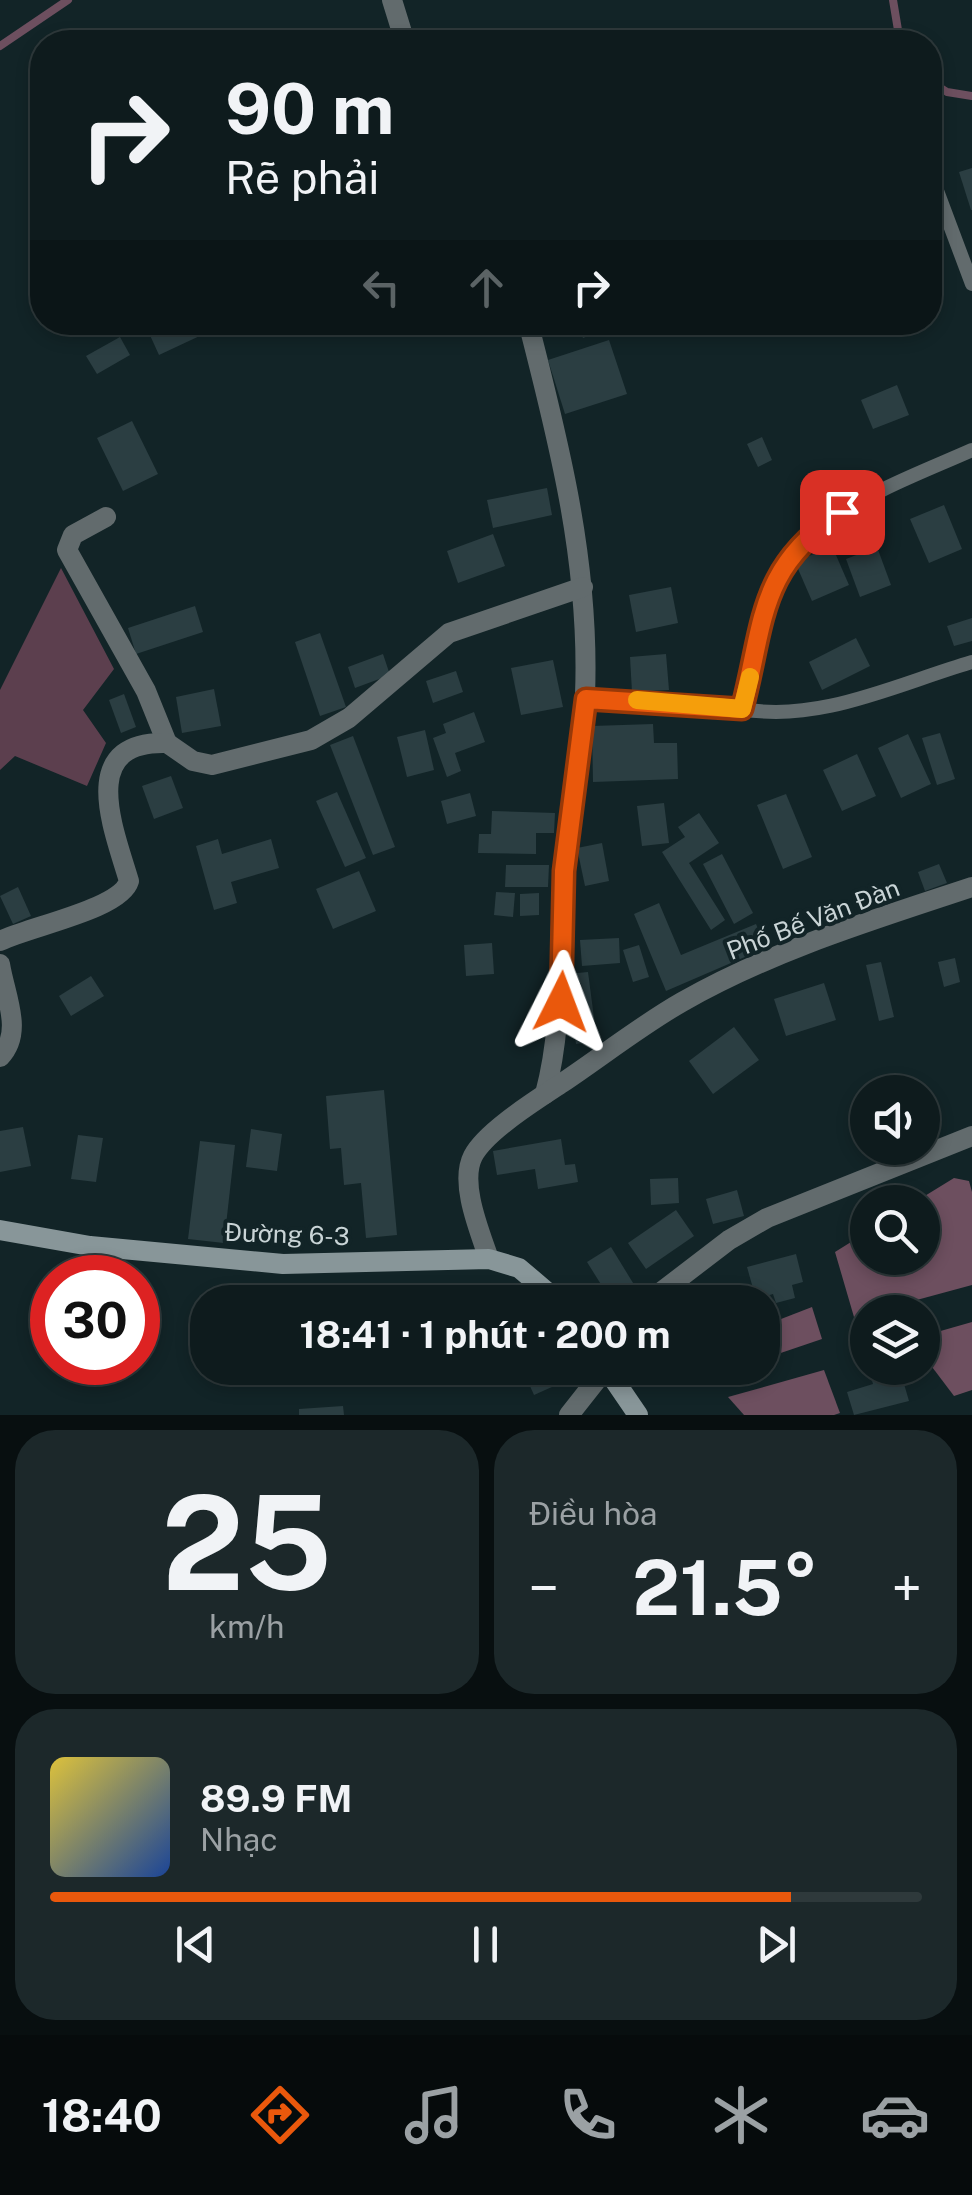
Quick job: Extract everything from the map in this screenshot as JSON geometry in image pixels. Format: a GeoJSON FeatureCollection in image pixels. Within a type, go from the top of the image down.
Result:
{"type":"FeatureCollection","features":[{"type":"Feature","properties":{"kind":"street"},"geometry":{"type":"LineString","coordinates":[[392,0],[401,30]]}},
{"type":"Feature","properties":{"kind":"street"},"geometry":{"type":"LineString","coordinates":[[531,335],[578,531],[586,699],[564,871],[561,1002],[545,1094]]}},
{"type":"Feature","properties":{"kind":"street"},"geometry":{"type":"LineString","coordinates":[[106,517],[73,535],[67,550],[146,691],[167,743],[193,761],[212,766],[312,740],[348,718],[448,633],[583,588]]}},
{"type":"Feature","properties":{"kind":"street"},"geometry":{"type":"LineString","coordinates":[[0,941],[32,926],[112,903],[126,893],[129,881],[107,806],[106,785],[116,763],[132,750],[167,743]]}},
{"type":"Feature","properties":{"kind":"street","name":"Phố Bế Văn Đàn"},"geometry":{"type":"LineString","coordinates":[[489,1259],[468,1171],[485,1141],[545,1094],[681,1003],[754,966],[818,939],[972,888]]}},
{"type":"Feature","properties":{"kind":"street"},"geometry":{"type":"LineString","coordinates":[[0,964],[14,1029],[11,1046],[0,1057]]}},
{"type":"Feature","properties":{"kind":"street"},"geometry":{"type":"LineString","coordinates":[[668,1285],[767,1218],[972,1136]]}},
{"type":"Feature","properties":{"kind":"street","name":"Đường 6-3"},"geometry":{"type":"LineString","coordinates":[[0,1230],[90,1246],[282,1264],[489,1259],[519,1268],[538,1285]]}},
{"type":"Feature","properties":{"kind":"street"},"geometry":{"type":"LineString","coordinates":[[569,1415],[593,1385]]}},
{"type":"Feature","properties":{"kind":"street"},"geometry":{"type":"LineString","coordinates":[[618,1385],[638,1415]]}},
{"type":"Feature","properties":{"kind":"lane"},"geometry":{"type":"LineString","coordinates":[[942,204],[972,284]]}},
{"type":"Feature","properties":{"kind":"lane"},"geometry":{"type":"LineString","coordinates":[[742,709],[760,616],[794,552],[821,526],[862,499],[972,450]]}},
{"type":"Feature","properties":{"kind":"lane"},"geometry":{"type":"LineString","coordinates":[[586,699],[742,709],[778,716],[816,711],[972,662]]}},
{"type":"Feature","properties":{"kind":"shaded area"},"geometry":{"type":"Polygon","coordinates":[[[61,568],[114,669],[83,710],[106,743],[87,786],[15,756],[0,770],[0,690],[61,568]]]}},
{"type":"Feature","properties":{"kind":"shaded area"},"geometry":{"type":"Polygon","coordinates":[[[954,1178],[969,1181],[972,1285],[935,1295],[850,1295],[850,1303],[835,1252],[850,1243],[850,1275],[940,1275],[940,1187],[954,1178]]]}},
{"type":"Feature","properties":{"kind":"shaded area"},"geometry":{"type":"Polygon","coordinates":[[[812,1307],[822,1339],[780,1353],[780,1319],[812,1307]]]}},
{"type":"Feature","properties":{"kind":"shaded area"},"geometry":{"type":"Polygon","coordinates":[[[972,1322],[972,1390],[954,1396],[940,1377],[940,1331],[972,1322]]]}},
{"type":"Feature","properties":{"kind":"shaded area"},"geometry":{"type":"Polygon","coordinates":[[[824,1370],[840,1413],[744,1415],[728,1397],[824,1370]]]}},
{"type":"Feature","properties":{"kind":"building"},"geometry":{"type":"Polygon","coordinates":[[[972,168],[972,210],[971,210],[959,172],[972,168]]]}},
{"type":"Feature","properties":{"kind":"building"},"geometry":{"type":"Polygon","coordinates":[[[150,335],[202,335],[159,355],[150,335]]]}},
{"type":"Feature","properties":{"kind":"building"},"geometry":{"type":"Polygon","coordinates":[[[120,337],[130,355],[97,374],[86,356],[120,337]]]}},
{"type":"Feature","properties":{"kind":"building"},"geometry":{"type":"Polygon","coordinates":[[[609,340],[627,394],[565,414],[548,360],[609,340]]]}},
{"type":"Feature","properties":{"kind":"building"},"geometry":{"type":"Polygon","coordinates":[[[897,385],[909,415],[873,429],[861,400],[897,385]]]}},
{"type":"Feature","properties":{"kind":"building"},"geometry":{"type":"Polygon","coordinates":[[[132,421],[158,474],[123,491],[97,438],[132,421]]]}},
{"type":"Feature","properties":{"kind":"building"},"geometry":{"type":"Polygon","coordinates":[[[762,437],[772,460],[758,467],[747,444],[762,437]]]}},
{"type":"Feature","properties":{"kind":"building"},"geometry":{"type":"Polygon","coordinates":[[[547,488],[552,515],[493,528],[487,500],[547,488]]]}},
{"type":"Feature","properties":{"kind":"building"},"geometry":{"type":"Polygon","coordinates":[[[944,505],[962,549],[929,563],[910,519],[944,505]]]}},
{"type":"Feature","properties":{"kind":"building"},"geometry":{"type":"Polygon","coordinates":[[[493,534],[505,566],[458,583],[447,551],[493,534]]]}},
{"type":"Feature","properties":{"kind":"building"},"geometry":{"type":"Polygon","coordinates":[[[832,546],[849,585],[812,601],[795,562],[832,546]]]}},
{"type":"Feature","properties":{"kind":"building"},"geometry":{"type":"Polygon","coordinates":[[[877,547],[891,585],[860,597],[846,559],[877,547]]]}},
{"type":"Feature","properties":{"kind":"building"},"geometry":{"type":"Polygon","coordinates":[[[671,587],[678,623],[636,632],[629,595],[671,587]]]}},
{"type":"Feature","properties":{"kind":"building"},"geometry":{"type":"Polygon","coordinates":[[[195,606],[203,632],[136,654],[128,628],[195,606]]]}},
{"type":"Feature","properties":{"kind":"building"},"geometry":{"type":"Polygon","coordinates":[[[972,618],[972,641],[954,646],[947,626],[972,618]]]}},
{"type":"Feature","properties":{"kind":"building"},"geometry":{"type":"Polygon","coordinates":[[[320,633],[346,707],[320,716],[295,642],[320,633]]]}},
{"type":"Feature","properties":{"kind":"building"},"geometry":{"type":"Polygon","coordinates":[[[856,638],[870,666],[822,690],[809,662],[856,638]]]}},
{"type":"Feature","properties":{"kind":"building"},"geometry":{"type":"Polygon","coordinates":[[[383,654],[390,675],[355,688],[348,667],[383,654]]]}},
{"type":"Feature","properties":{"kind":"building"},"geometry":{"type":"Polygon","coordinates":[[[666,654],[669,690],[632,692],[630,657],[666,654]]]}},
{"type":"Feature","properties":{"kind":"building"},"geometry":{"type":"Polygon","coordinates":[[[553,660],[563,707],[521,715],[511,668],[553,660]]]}},
{"type":"Feature","properties":{"kind":"building"},"geometry":{"type":"Polygon","coordinates":[[[456,671],[463,692],[433,703],[426,681],[456,671]]]}},
{"type":"Feature","properties":{"kind":"building"},"geometry":{"type":"Polygon","coordinates":[[[214,689],[221,726],[182,733],[176,697],[214,689]]]}},
{"type":"Feature","properties":{"kind":"building"},"geometry":{"type":"Polygon","coordinates":[[[124,694],[136,727],[121,733],[109,700],[124,694]]]}},
{"type":"Feature","properties":{"kind":"building"},"geometry":{"type":"Polygon","coordinates":[[[474,712],[485,742],[455,753],[461,771],[447,777],[433,738],[446,733],[443,724],[474,712]]]}},
{"type":"Feature","properties":{"kind":"building"},"geometry":{"type":"Polygon","coordinates":[[[653,724],[654,743],[677,743],[678,779],[593,782],[592,726],[653,724]]]}},
{"type":"Feature","properties":{"kind":"building"},"geometry":{"type":"Polygon","coordinates":[[[425,730],[434,770],[407,777],[397,737],[425,730]]]}},
{"type":"Feature","properties":{"kind":"building"},"geometry":{"type":"Polygon","coordinates":[[[940,733],[955,779],[937,785],[922,738],[940,733]]]}},
{"type":"Feature","properties":{"kind":"building"},"geometry":{"type":"Polygon","coordinates":[[[908,734],[931,784],[901,798],[878,748],[908,734]]]}},
{"type":"Feature","properties":{"kind":"building"},"geometry":{"type":"Polygon","coordinates":[[[353,736],[395,847],[373,855],[330,745],[353,736]]]}},
{"type":"Feature","properties":{"kind":"building"},"geometry":{"type":"Polygon","coordinates":[[[857,754],[876,796],[842,811],[823,770],[857,754]]]}},
{"type":"Feature","properties":{"kind":"building"},"geometry":{"type":"Polygon","coordinates":[[[171,776],[183,808],[154,819],[142,786],[171,776]]]}},
{"type":"Feature","properties":{"kind":"building"},"geometry":{"type":"Polygon","coordinates":[[[337,792],[366,858],[345,867],[316,801],[337,792]]]}},
{"type":"Feature","properties":{"kind":"building"},"geometry":{"type":"Polygon","coordinates":[[[470,793],[476,816],[447,824],[441,801],[470,793]]]}},
{"type":"Feature","properties":{"kind":"building"},"geometry":{"type":"Polygon","coordinates":[[[786,794],[812,857],[783,869],[757,805],[786,794]]]}},
{"type":"Feature","properties":{"kind":"building"},"geometry":{"type":"Polygon","coordinates":[[[664,803],[669,843],[642,846],[637,806],[664,803]]]}},
{"type":"Feature","properties":{"kind":"building"},"geometry":{"type":"Polygon","coordinates":[[[492,811],[555,813],[554,833],[536,833],[536,854],[478,853],[479,834],[491,834],[492,811]]]}},
{"type":"Feature","properties":{"kind":"building"},"geometry":{"type":"Polygon","coordinates":[[[699,813],[719,843],[689,863],[725,920],[711,930],[662,852],[685,837],[678,827],[699,813]]]}},
{"type":"Feature","properties":{"kind":"building"},"geometry":{"type":"Polygon","coordinates":[[[218,839],[222,854],[271,839],[279,868],[231,882],[237,903],[214,910],[196,846],[218,839]]]}},
{"type":"Feature","properties":{"kind":"building"},"geometry":{"type":"Polygon","coordinates":[[[602,843],[609,881],[585,886],[577,848],[602,843]]]}},
{"type":"Feature","properties":{"kind":"building"},"geometry":{"type":"Polygon","coordinates":[[[722,854],[753,913],[734,924],[703,864],[722,854]]]}},
{"type":"Feature","properties":{"kind":"building"},"geometry":{"type":"Polygon","coordinates":[[[939,864],[947,883],[925,891],[918,872],[939,864]]]}},
{"type":"Feature","properties":{"kind":"building"},"geometry":{"type":"Polygon","coordinates":[[[506,865],[549,865],[548,887],[505,887],[506,865]]]}},
{"type":"Feature","properties":{"kind":"building"},"geometry":{"type":"Polygon","coordinates":[[[359,871],[376,911],[333,929],[316,889],[359,871]]]}},
{"type":"Feature","properties":{"kind":"building"},"geometry":{"type":"Polygon","coordinates":[[[18,887],[31,916],[13,924],[0,896],[18,887]]]}},
{"type":"Feature","properties":{"kind":"building"},"geometry":{"type":"Polygon","coordinates":[[[496,892],[515,893],[513,917],[494,915],[496,892]]]}},
{"type":"Feature","properties":{"kind":"building"},"geometry":{"type":"Polygon","coordinates":[[[539,893],[539,915],[520,916],[520,894],[539,893]]]}},
{"type":"Feature","properties":{"kind":"building"},"geometry":{"type":"Polygon","coordinates":[[[659,903],[681,955],[756,924],[766,948],[666,991],[634,914],[659,903]]]}},
{"type":"Feature","properties":{"kind":"building"},"geometry":{"type":"Polygon","coordinates":[[[619,938],[620,963],[582,966],[580,940],[619,938]]]}},
{"type":"Feature","properties":{"kind":"building"},"geometry":{"type":"Polygon","coordinates":[[[492,943],[494,974],[466,976],[464,945],[492,943]]]}},
{"type":"Feature","properties":{"kind":"building"},"geometry":{"type":"Polygon","coordinates":[[[639,945],[649,977],[633,982],[623,950],[639,945]]]}},
{"type":"Feature","properties":{"kind":"building"},"geometry":{"type":"Polygon","coordinates":[[[955,958],[960,982],[944,987],[938,962],[955,958]]]}},
{"type":"Feature","properties":{"kind":"building"},"geometry":{"type":"Polygon","coordinates":[[[881,962],[894,1017],[879,1021],[866,965],[881,962]]]}},
{"type":"Feature","properties":{"kind":"building"},"geometry":{"type":"Polygon","coordinates":[[[588,972],[597,1041],[576,1044],[567,974],[588,972]]]}},
{"type":"Feature","properties":{"kind":"building"},"geometry":{"type":"Polygon","coordinates":[[[91,976],[104,996],[71,1016],[59,996],[91,976]]]}},
{"type":"Feature","properties":{"kind":"building"},"geometry":{"type":"Polygon","coordinates":[[[824,983],[836,1020],[786,1036],[774,999],[824,983]]]}},
{"type":"Feature","properties":{"kind":"building"},"geometry":{"type":"Polygon","coordinates":[[[734,1027],[759,1060],[713,1094],[689,1061],[734,1027]]]}},
{"type":"Feature","properties":{"kind":"building"},"geometry":{"type":"Polygon","coordinates":[[[384,1090],[397,1235],[366,1238],[361,1183],[344,1185],[341,1148],[330,1149],[326,1096],[384,1090]]]}},
{"type":"Feature","properties":{"kind":"building"},"geometry":{"type":"Polygon","coordinates":[[[23,1127],[31,1166],[0,1172],[0,1131],[23,1127]]]}},
{"type":"Feature","properties":{"kind":"building"},"geometry":{"type":"Polygon","coordinates":[[[251,1129],[282,1134],[277,1171],[246,1167],[251,1129]]]}},
{"type":"Feature","properties":{"kind":"building"},"geometry":{"type":"Polygon","coordinates":[[[78,1135],[103,1138],[96,1182],[71,1179],[78,1135]]]}},
{"type":"Feature","properties":{"kind":"building"},"geometry":{"type":"Polygon","coordinates":[[[561,1139],[565,1165],[575,1164],[578,1182],[538,1189],[535,1169],[497,1175],[493,1151],[561,1139]]]}},
{"type":"Feature","properties":{"kind":"building"},"geometry":{"type":"Polygon","coordinates":[[[200,1141],[235,1145],[224,1243],[188,1239],[200,1141]]]}},
{"type":"Feature","properties":{"kind":"building"},"geometry":{"type":"Polygon","coordinates":[[[678,1178],[679,1203],[651,1205],[650,1179],[678,1178]]]}},
{"type":"Feature","properties":{"kind":"building"},"geometry":{"type":"Polygon","coordinates":[[[737,1190],[744,1216],[713,1224],[706,1199],[737,1190]]]}},
{"type":"Feature","properties":{"kind":"building"},"geometry":{"type":"Polygon","coordinates":[[[676,1210],[694,1236],[646,1269],[628,1243],[676,1210]]]}},
{"type":"Feature","properties":{"kind":"building"},"geometry":{"type":"Polygon","coordinates":[[[611,1247],[634,1285],[601,1285],[587,1262],[611,1247]]]}},
{"type":"Feature","properties":{"kind":"building"},"geometry":{"type":"Polygon","coordinates":[[[796,1254],[803,1282],[792,1285],[795,1298],[780,1302],[780,1285],[752,1285],[747,1267],[796,1254]]]}},
{"type":"Feature","properties":{"kind":"building"},"geometry":{"type":"Polygon","coordinates":[[[530,1385],[556,1385],[534,1395],[530,1385]]]}},
{"type":"Feature","properties":{"kind":"building"},"geometry":{"type":"Polygon","coordinates":[[[870,1385],[904,1385],[909,1401],[854,1415],[847,1392],[870,1385]]]}},
{"type":"Feature","properties":{"kind":"building"},"geometry":{"type":"Polygon","coordinates":[[[343,1406],[344,1415],[299,1415],[299,1409],[343,1406]]]}},
{"type":"Feature","properties":{"kind":"waterway"},"geometry":{"type":"LineString","coordinates":[[0,46],[68,0]]}},
{"type":"Feature","properties":{"kind":"waterway"},"geometry":{"type":"LineString","coordinates":[[893,0],[898,30]]}},
{"type":"Feature","properties":{"kind":"waterway"},"geometry":{"type":"LineString","coordinates":[[942,89],[972,96]]}},
{"type":"Feature","properties":{"kind":"slow traffic"},"geometry":{"type":"LineString","coordinates":[[637,700],[742,709],[750,677]]}},
{"type":"Feature","properties":{"kind":"route"},"geometry":{"type":"LineString","coordinates":[[561,1002],[564,871],[586,699],[682,702],[742,709],[760,616],[775,582],[794,552],[842,512]]}}]}
